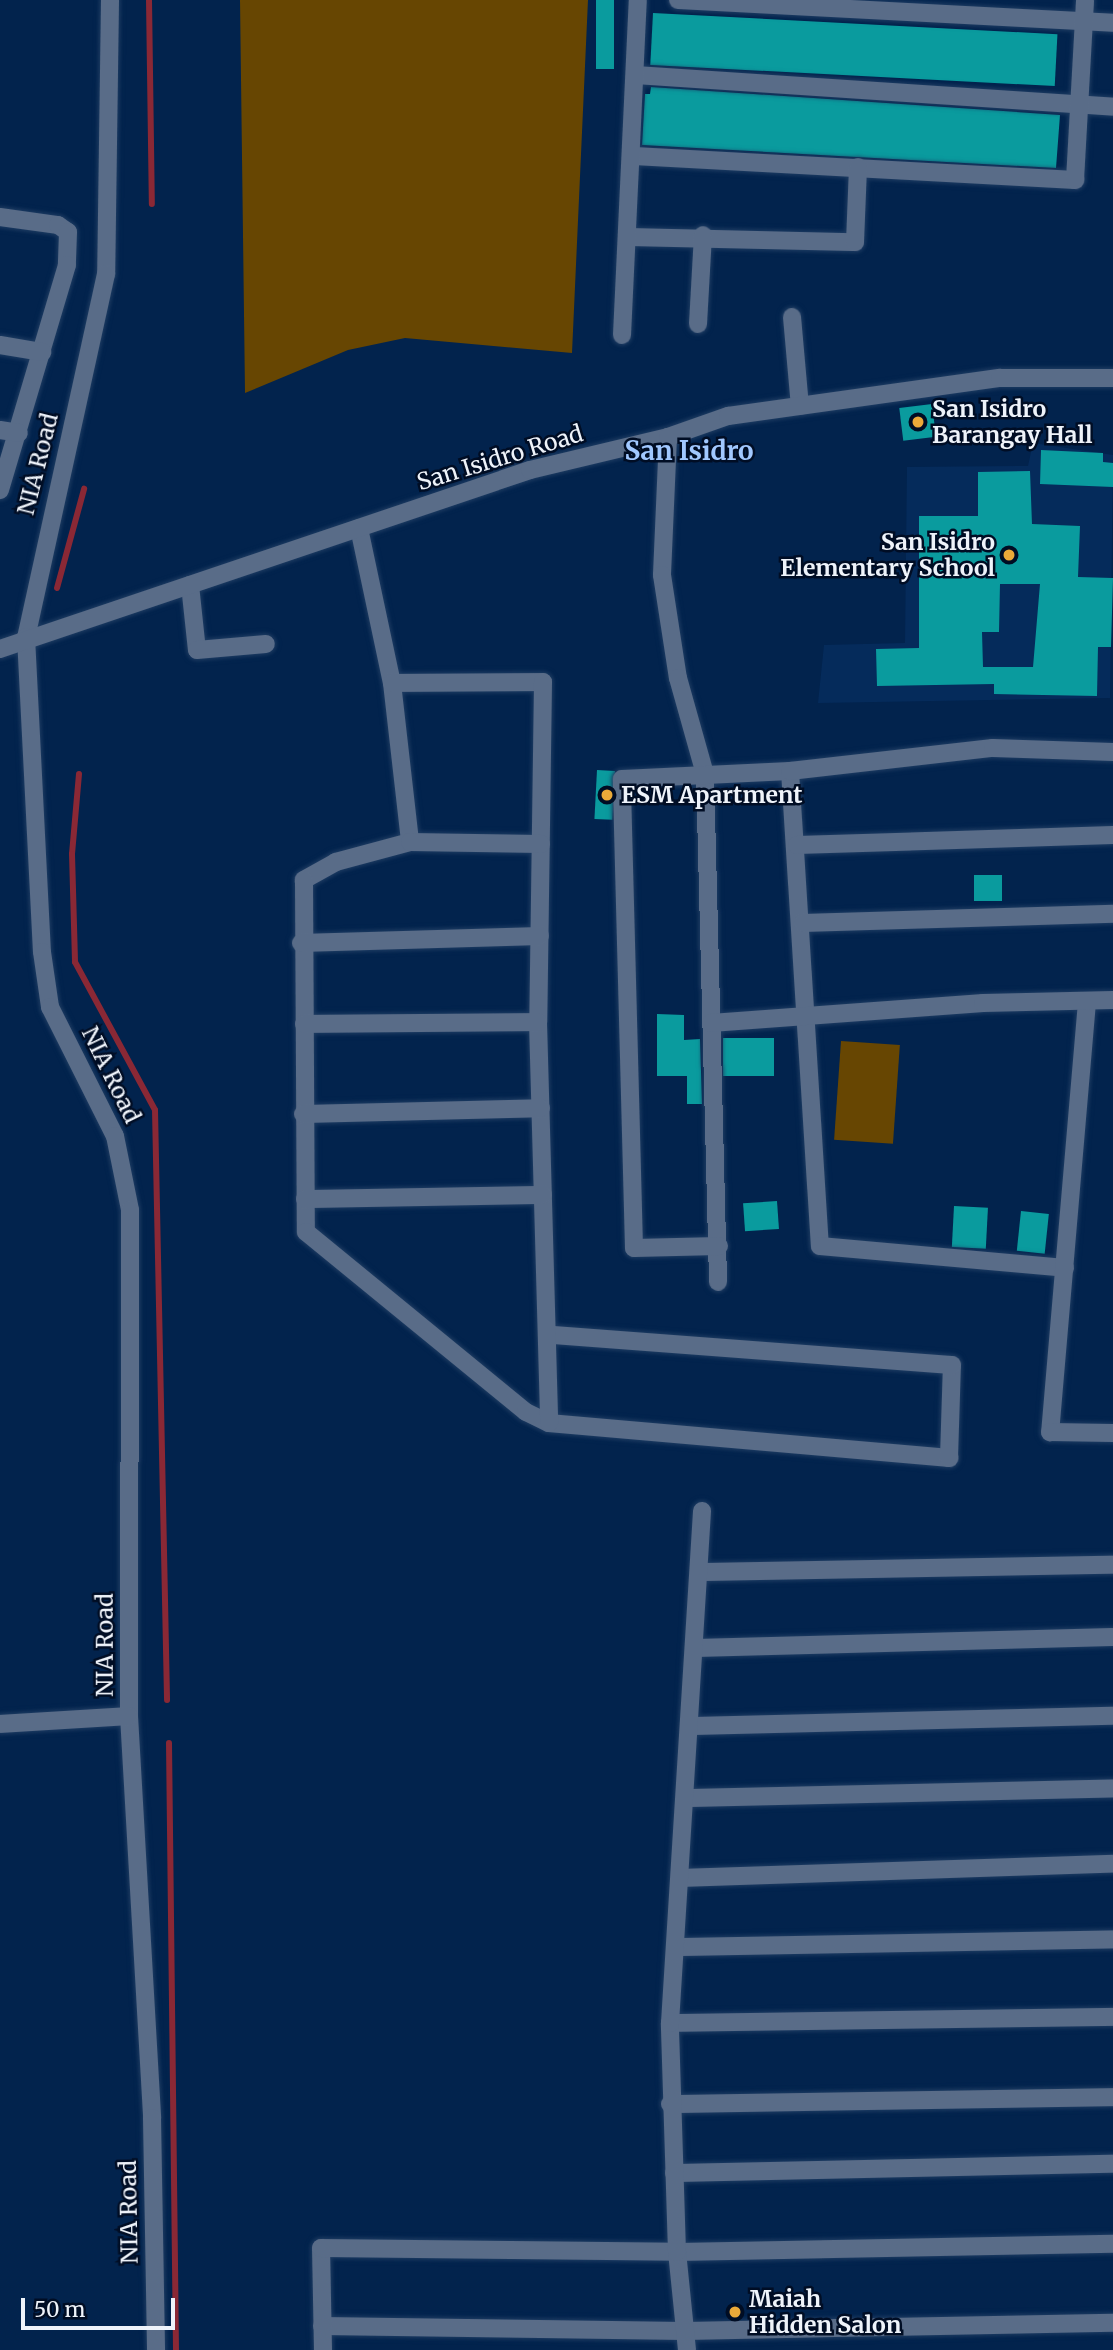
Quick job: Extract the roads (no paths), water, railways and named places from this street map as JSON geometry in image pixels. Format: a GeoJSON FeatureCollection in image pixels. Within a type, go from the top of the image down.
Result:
{"type":"FeatureCollection","features":[{"type":"Feature","properties":{"kind":"street","name":"NIA Road"},"geometry":{"type":"LineString","coordinates":[[110,0],[106,274],[26,637],[42,951],[50,1007],[115,1136],[130,1210],[129,1716],[152,2118],[156,2350]]}},
{"type":"Feature","properties":{"kind":"street"},"geometry":{"type":"LineString","coordinates":[[622,335],[634,156],[638,0]]}},
{"type":"Feature","properties":{"kind":"street"},"geometry":{"type":"LineString","coordinates":[[678,0],[1113,23]]}},
{"type":"Feature","properties":{"kind":"street"},"geometry":{"type":"LineString","coordinates":[[634,156],[1075,180],[1084,0]]}},
{"type":"Feature","properties":{"kind":"street"},"geometry":{"type":"LineString","coordinates":[[637,75],[1113,107]]}},
{"type":"Feature","properties":{"kind":"street"},"geometry":{"type":"LineString","coordinates":[[627,237],[703,235],[855,242],[858,167]]}},
{"type":"Feature","properties":{"kind":"street"},"geometry":{"type":"LineString","coordinates":[[0,217],[58,225],[68,232],[67,265],[0,490]]}},
{"type":"Feature","properties":{"kind":"street"},"geometry":{"type":"LineString","coordinates":[[698,324],[703,235]]}},
{"type":"Feature","properties":{"kind":"street"},"geometry":{"type":"LineString","coordinates":[[792,317],[800,406]]}},
{"type":"Feature","properties":{"kind":"street"},"geometry":{"type":"LineString","coordinates":[[0,345],[43,352]]}},
{"type":"Feature","properties":{"kind":"street","name":"San Isidro Road"},"geometry":{"type":"LineString","coordinates":[[0,649],[26,637],[190,585],[530,470],[668,437],[727,416],[1000,378],[1113,379]]}},
{"type":"Feature","properties":{"kind":"street"},"geometry":{"type":"LineString","coordinates":[[0,430],[19,433]]}},
{"type":"Feature","properties":{"kind":"street"},"geometry":{"type":"LineString","coordinates":[[668,437],[662,575],[678,678],[705,774],[718,1282]]}},
{"type":"Feature","properties":{"kind":"street"},"geometry":{"type":"LineString","coordinates":[[359,528],[392,683],[410,842]]}},
{"type":"Feature","properties":{"kind":"street"},"geometry":{"type":"LineString","coordinates":[[190,585],[197,650],[266,644]]}},
{"type":"Feature","properties":{"kind":"street"},"geometry":{"type":"LineString","coordinates":[[392,683],[543,682],[538,1022],[549,1335],[549,1423]]}},
{"type":"Feature","properties":{"kind":"street"},"geometry":{"type":"LineString","coordinates":[[719,1246],[634,1248],[622,779],[790,771],[993,748],[1113,751]]}},
{"type":"Feature","properties":{"kind":"street"},"geometry":{"type":"LineString","coordinates":[[790,771],[803,923],[801,1014],[820,1246],[1065,1268]]}},
{"type":"Feature","properties":{"kind":"street"},"geometry":{"type":"LineString","coordinates":[[797,845],[1113,835]]}},
{"type":"Feature","properties":{"kind":"street"},"geometry":{"type":"LineString","coordinates":[[541,844],[410,842],[336,862],[304,880],[302,943],[306,1232],[526,1412],[549,1423],[949,1458],[952,1365],[549,1335]]}},
{"type":"Feature","properties":{"kind":"street"},"geometry":{"type":"LineString","coordinates":[[803,923],[1113,914]]}},
{"type":"Feature","properties":{"kind":"street"},"geometry":{"type":"LineString","coordinates":[[302,943],[540,936]]}},
{"type":"Feature","properties":{"kind":"street"},"geometry":{"type":"LineString","coordinates":[[711,1024],[801,1014],[1113,1000]]}},
{"type":"Feature","properties":{"kind":"street"},"geometry":{"type":"LineString","coordinates":[[1087,1002],[1050,1432],[1113,1433]]}},
{"type":"Feature","properties":{"kind":"street"},"geometry":{"type":"LineString","coordinates":[[304,1024],[538,1022]]}},
{"type":"Feature","properties":{"kind":"street"},"geometry":{"type":"LineString","coordinates":[[303,1114],[541,1108]]}},
{"type":"Feature","properties":{"kind":"street"},"geometry":{"type":"LineString","coordinates":[[305,1199],[543,1195]]}},
{"type":"Feature","properties":{"kind":"street"},"geometry":{"type":"LineString","coordinates":[[687,2350],[677,2252],[670,2104],[670,2023],[688,1798],[702,1511]]}},
{"type":"Feature","properties":{"kind":"street"},"geometry":{"type":"LineString","coordinates":[[699,1573],[1113,1565]]}},
{"type":"Feature","properties":{"kind":"street"},"geometry":{"type":"LineString","coordinates":[[695,1647],[1113,1637]]}},
{"type":"Feature","properties":{"kind":"street"},"geometry":{"type":"LineString","coordinates":[[0,1724],[129,1716]]}},
{"type":"Feature","properties":{"kind":"street"},"geometry":{"type":"LineString","coordinates":[[692,1726],[1113,1716]]}},
{"type":"Feature","properties":{"kind":"street"},"geometry":{"type":"LineString","coordinates":[[688,1798],[1113,1788]]}},
{"type":"Feature","properties":{"kind":"street"},"geometry":{"type":"LineString","coordinates":[[681,1878],[1113,1864]]}},
{"type":"Feature","properties":{"kind":"street"},"geometry":{"type":"LineString","coordinates":[[676,1947],[1113,1939]]}},
{"type":"Feature","properties":{"kind":"street"},"geometry":{"type":"LineString","coordinates":[[670,2023],[1113,2017]]}},
{"type":"Feature","properties":{"kind":"street"},"geometry":{"type":"LineString","coordinates":[[670,2104],[1113,2097]]}},
{"type":"Feature","properties":{"kind":"street"},"geometry":{"type":"LineString","coordinates":[[674,2173],[1113,2164]]}},
{"type":"Feature","properties":{"kind":"street"},"geometry":{"type":"LineString","coordinates":[[323,2350],[321,2248],[677,2252],[1113,2244]]}},
{"type":"Feature","properties":{"kind":"street"},"geometry":{"type":"LineString","coordinates":[[322,2326],[685,2331],[1113,2323]]}},
{"type":"Feature","properties":{"kind":"waterway"},"geometry":{"type":"LineString","coordinates":[[149,0],[152,204]]}},
{"type":"Feature","properties":{"kind":"waterway"},"geometry":{"type":"LineString","coordinates":[[57,588],[84,489]]}},
{"type":"Feature","properties":{"kind":"waterway"},"geometry":{"type":"LineString","coordinates":[[79,774],[72,854],[75,962],[155,1110],[167,1700]]}},
{"type":"Feature","properties":{"kind":"waterway"},"geometry":{"type":"LineString","coordinates":[[169,1743],[176,2350]]}},
{"type":"Feature","properties":{"kind":"place","name":"San Isidro Barangay Hall"},"geometry":{"type":"Point","coordinates":[918,422]}},
{"type":"Feature","properties":{"kind":"place","name":"San Isidro Elementary School"},"geometry":{"type":"Point","coordinates":[1009,555]}},
{"type":"Feature","properties":{"kind":"place","name":"ESM Apartment"},"geometry":{"type":"Point","coordinates":[607,795]}},
{"type":"Feature","properties":{"kind":"place","name":"Maiah Hidden Salon"},"geometry":{"type":"Point","coordinates":[735,2312]}},
{"type":"Feature","properties":{"kind":"district","name":"San Isidro"},"geometry":{"type":"Point","coordinates":[689,451]}}]}
